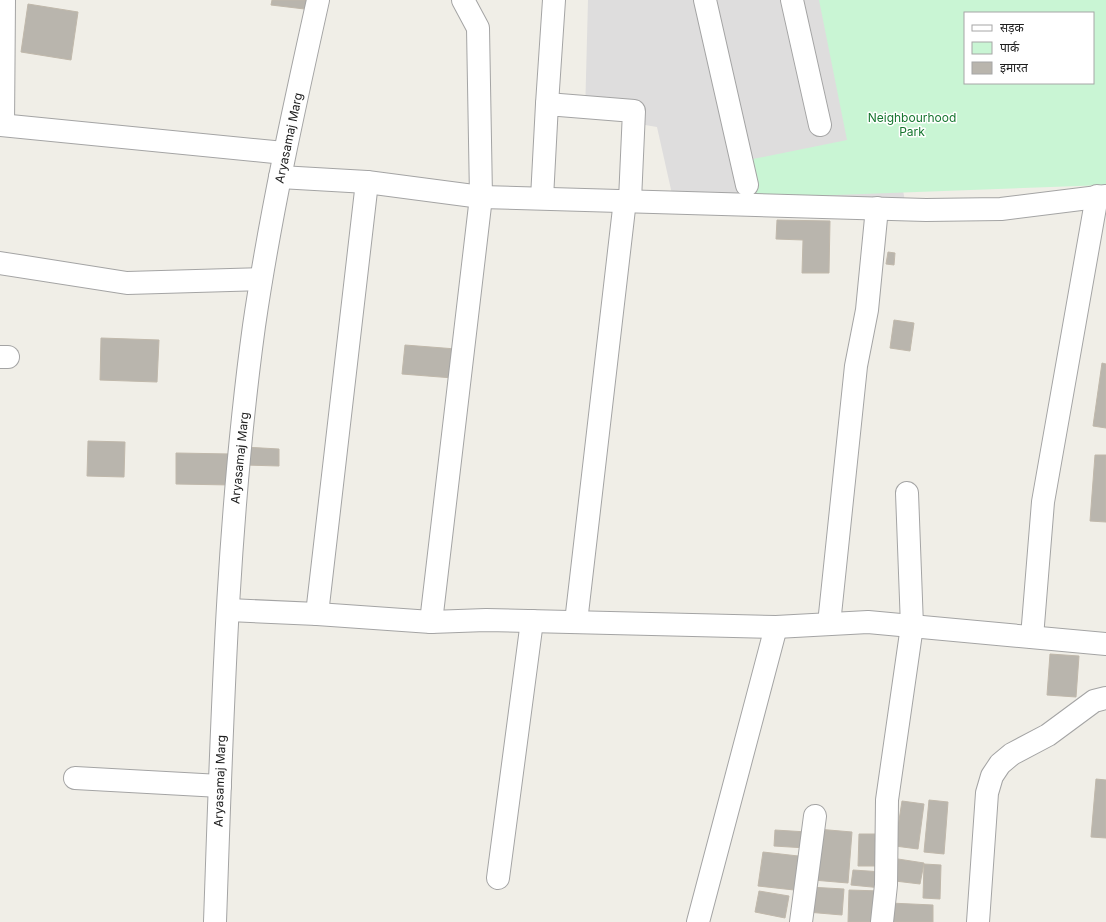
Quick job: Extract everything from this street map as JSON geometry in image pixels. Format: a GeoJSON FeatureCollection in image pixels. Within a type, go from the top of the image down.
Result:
{"type":"FeatureCollection","features":[{"type":"Feature","properties":{"kind":"street"},"geometry":{"type":"LineString","coordinates":[[4,0],[2,125],[284,153]]}},
{"type":"Feature","properties":{"kind":"street","name":"Aryasamaj Marg"},"geometry":{"type":"LineString","coordinates":[[215,922],[231,539],[254,328],[261,279],[284,153],[318,0]]}},
{"type":"Feature","properties":{"kind":"street"},"geometry":{"type":"LineString","coordinates":[[431,622],[481,197],[478,28],[463,0]]}},
{"type":"Feature","properties":{"kind":"street"},"geometry":{"type":"LineString","coordinates":[[542,198],[554,0]]}},
{"type":"Feature","properties":{"kind":"street"},"geometry":{"type":"LineString","coordinates":[[705,0],[747,185]]}},
{"type":"Feature","properties":{"kind":"street"},"geometry":{"type":"LineString","coordinates":[[792,0],[820,125]]}},
{"type":"Feature","properties":{"kind":"street"},"geometry":{"type":"LineString","coordinates":[[547,104],[634,111],[627,200],[576,622]]}},
{"type":"Feature","properties":{"kind":"street"},"geometry":{"type":"LineString","coordinates":[[280,177],[367,182],[481,197],[627,200],[926,210],[1002,209],[1101,196],[1043,502],[1032,637]]}},
{"type":"Feature","properties":{"kind":"street"},"geometry":{"type":"LineString","coordinates":[[317,614],[367,182]]}},
{"type":"Feature","properties":{"kind":"street"},"geometry":{"type":"LineString","coordinates":[[829,624],[856,366],[867,310],[877,208]]}},
{"type":"Feature","properties":{"kind":"street"},"geometry":{"type":"LineString","coordinates":[[0,263],[127,284],[261,279]]}},
{"type":"Feature","properties":{"kind":"street"},"geometry":{"type":"LineString","coordinates":[[882,922],[886,885],[887,800],[912,626],[907,493]]}},
{"type":"Feature","properties":{"kind":"street"},"geometry":{"type":"LineString","coordinates":[[229,610],[317,614],[431,622],[486,620],[776,627],[868,622],[1106,644]]}},
{"type":"Feature","properties":{"kind":"street"},"geometry":{"type":"LineString","coordinates":[[498,878],[532,621]]}},
{"type":"Feature","properties":{"kind":"street"},"geometry":{"type":"LineString","coordinates":[[698,922],[776,627]]}},
{"type":"Feature","properties":{"kind":"street"},"geometry":{"type":"LineString","coordinates":[[978,922],[987,794],[992,776],[1000,764],[1012,754],[1048,735],[1094,701],[1106,698]]}},
{"type":"Feature","properties":{"kind":"street"},"geometry":{"type":"LineString","coordinates":[[75,778],[220,786]]}},
{"type":"Feature","properties":{"kind":"street"},"geometry":{"type":"LineString","coordinates":[[801,922],[815,816]]}},
{"type":"Feature","properties":{"kind":"shaded area"},"geometry":{"type":"Polygon","coordinates":[[[588,0],[858,0],[892,134],[905,201],[674,203],[657,127],[585,115],[588,0]]]}},
{"type":"Feature","properties":{"kind":"green space","name":"Neighbourhood Park"},"geometry":{"type":"Polygon","coordinates":[[[819,0],[1106,0],[1106,185],[757,198],[748,160],[847,140],[819,0]]]}},
{"type":"Feature","properties":{"kind":"building"},"geometry":{"type":"Polygon","coordinates":[[[272,0],[314,0],[313,10],[271,5],[272,0]]]}},
{"type":"Feature","properties":{"kind":"building"},"geometry":{"type":"Polygon","coordinates":[[[28,4],[78,12],[71,60],[21,52],[28,4]]]}},
{"type":"Feature","properties":{"kind":"building"},"geometry":{"type":"Polygon","coordinates":[[[777,220],[830,221],[829,273],[802,273],[803,240],[776,239],[777,220]]]}},
{"type":"Feature","properties":{"kind":"building"},"geometry":{"type":"Polygon","coordinates":[[[888,252],[895,253],[894,265],[886,264],[888,252]]]}},
{"type":"Feature","properties":{"kind":"building"},"geometry":{"type":"Polygon","coordinates":[[[894,320],[914,323],[910,351],[890,348],[894,320]]]}},
{"type":"Feature","properties":{"kind":"building"},"geometry":{"type":"Polygon","coordinates":[[[101,338],[159,340],[157,382],[100,380],[101,338]]]}},
{"type":"Feature","properties":{"kind":"building"},"geometry":{"type":"Polygon","coordinates":[[[405,345],[456,349],[453,378],[402,374],[405,345]]]}},
{"type":"Feature","properties":{"kind":"building"},"geometry":{"type":"Polygon","coordinates":[[[1102,363],[1106,364],[1106,428],[1093,426],[1102,363]]]}},
{"type":"Feature","properties":{"kind":"building"},"geometry":{"type":"Polygon","coordinates":[[[88,441],[125,442],[124,477],[87,476],[88,441]]]}},
{"type":"Feature","properties":{"kind":"building"},"geometry":{"type":"Polygon","coordinates":[[[244,447],[279,449],[279,466],[244,465],[244,447]]]}},
{"type":"Feature","properties":{"kind":"building"},"geometry":{"type":"Polygon","coordinates":[[[176,453],[231,454],[231,485],[176,484],[176,453]]]}},
{"type":"Feature","properties":{"kind":"building"},"geometry":{"type":"Polygon","coordinates":[[[1095,455],[1106,455],[1106,522],[1090,521],[1095,455]]]}},
{"type":"Feature","properties":{"kind":"building"},"geometry":{"type":"Polygon","coordinates":[[[1050,654],[1079,656],[1076,697],[1047,695],[1050,654]]]}},
{"type":"Feature","properties":{"kind":"building"},"geometry":{"type":"Polygon","coordinates":[[[1096,779],[1106,780],[1106,838],[1091,837],[1096,779]]]}},
{"type":"Feature","properties":{"kind":"building"},"geometry":{"type":"Polygon","coordinates":[[[929,800],[948,802],[944,854],[924,852],[929,800]]]}},
{"type":"Feature","properties":{"kind":"building"},"geometry":{"type":"Polygon","coordinates":[[[902,801],[924,804],[918,849],[895,846],[902,801]]]}},
{"type":"Feature","properties":{"kind":"building"},"geometry":{"type":"Polygon","coordinates":[[[817,829],[852,832],[848,883],[813,880],[817,829]]]}},
{"type":"Feature","properties":{"kind":"building"},"geometry":{"type":"Polygon","coordinates":[[[775,830],[807,832],[806,848],[774,846],[775,830]]]}},
{"type":"Feature","properties":{"kind":"building"},"geometry":{"type":"Polygon","coordinates":[[[859,834],[882,834],[881,866],[858,866],[859,834]]]}},
{"type":"Feature","properties":{"kind":"building"},"geometry":{"type":"Polygon","coordinates":[[[763,852],[807,857],[803,891],[758,886],[763,852]]]}},
{"type":"Feature","properties":{"kind":"building"},"geometry":{"type":"Polygon","coordinates":[[[898,859],[924,863],[920,884],[895,881],[898,859]]]}},
{"type":"Feature","properties":{"kind":"building"},"geometry":{"type":"Polygon","coordinates":[[[924,864],[941,865],[940,899],[923,898],[924,864]]]}},
{"type":"Feature","properties":{"kind":"building"},"geometry":{"type":"Polygon","coordinates":[[[853,870],[883,872],[882,888],[851,885],[853,870]]]}},
{"type":"Feature","properties":{"kind":"building"},"geometry":{"type":"Polygon","coordinates":[[[809,887],[844,889],[842,915],[807,912],[809,887]]]}},
{"type":"Feature","properties":{"kind":"building"},"geometry":{"type":"Polygon","coordinates":[[[849,890],[880,891],[878,922],[848,922],[849,890]]]}},
{"type":"Feature","properties":{"kind":"building"},"geometry":{"type":"Polygon","coordinates":[[[759,891],[789,896],[785,918],[755,912],[759,891]]]}},
{"type":"Feature","properties":{"kind":"building"},"geometry":{"type":"Polygon","coordinates":[[[890,903],[933,905],[933,922],[889,922],[890,903]]]}}]}
